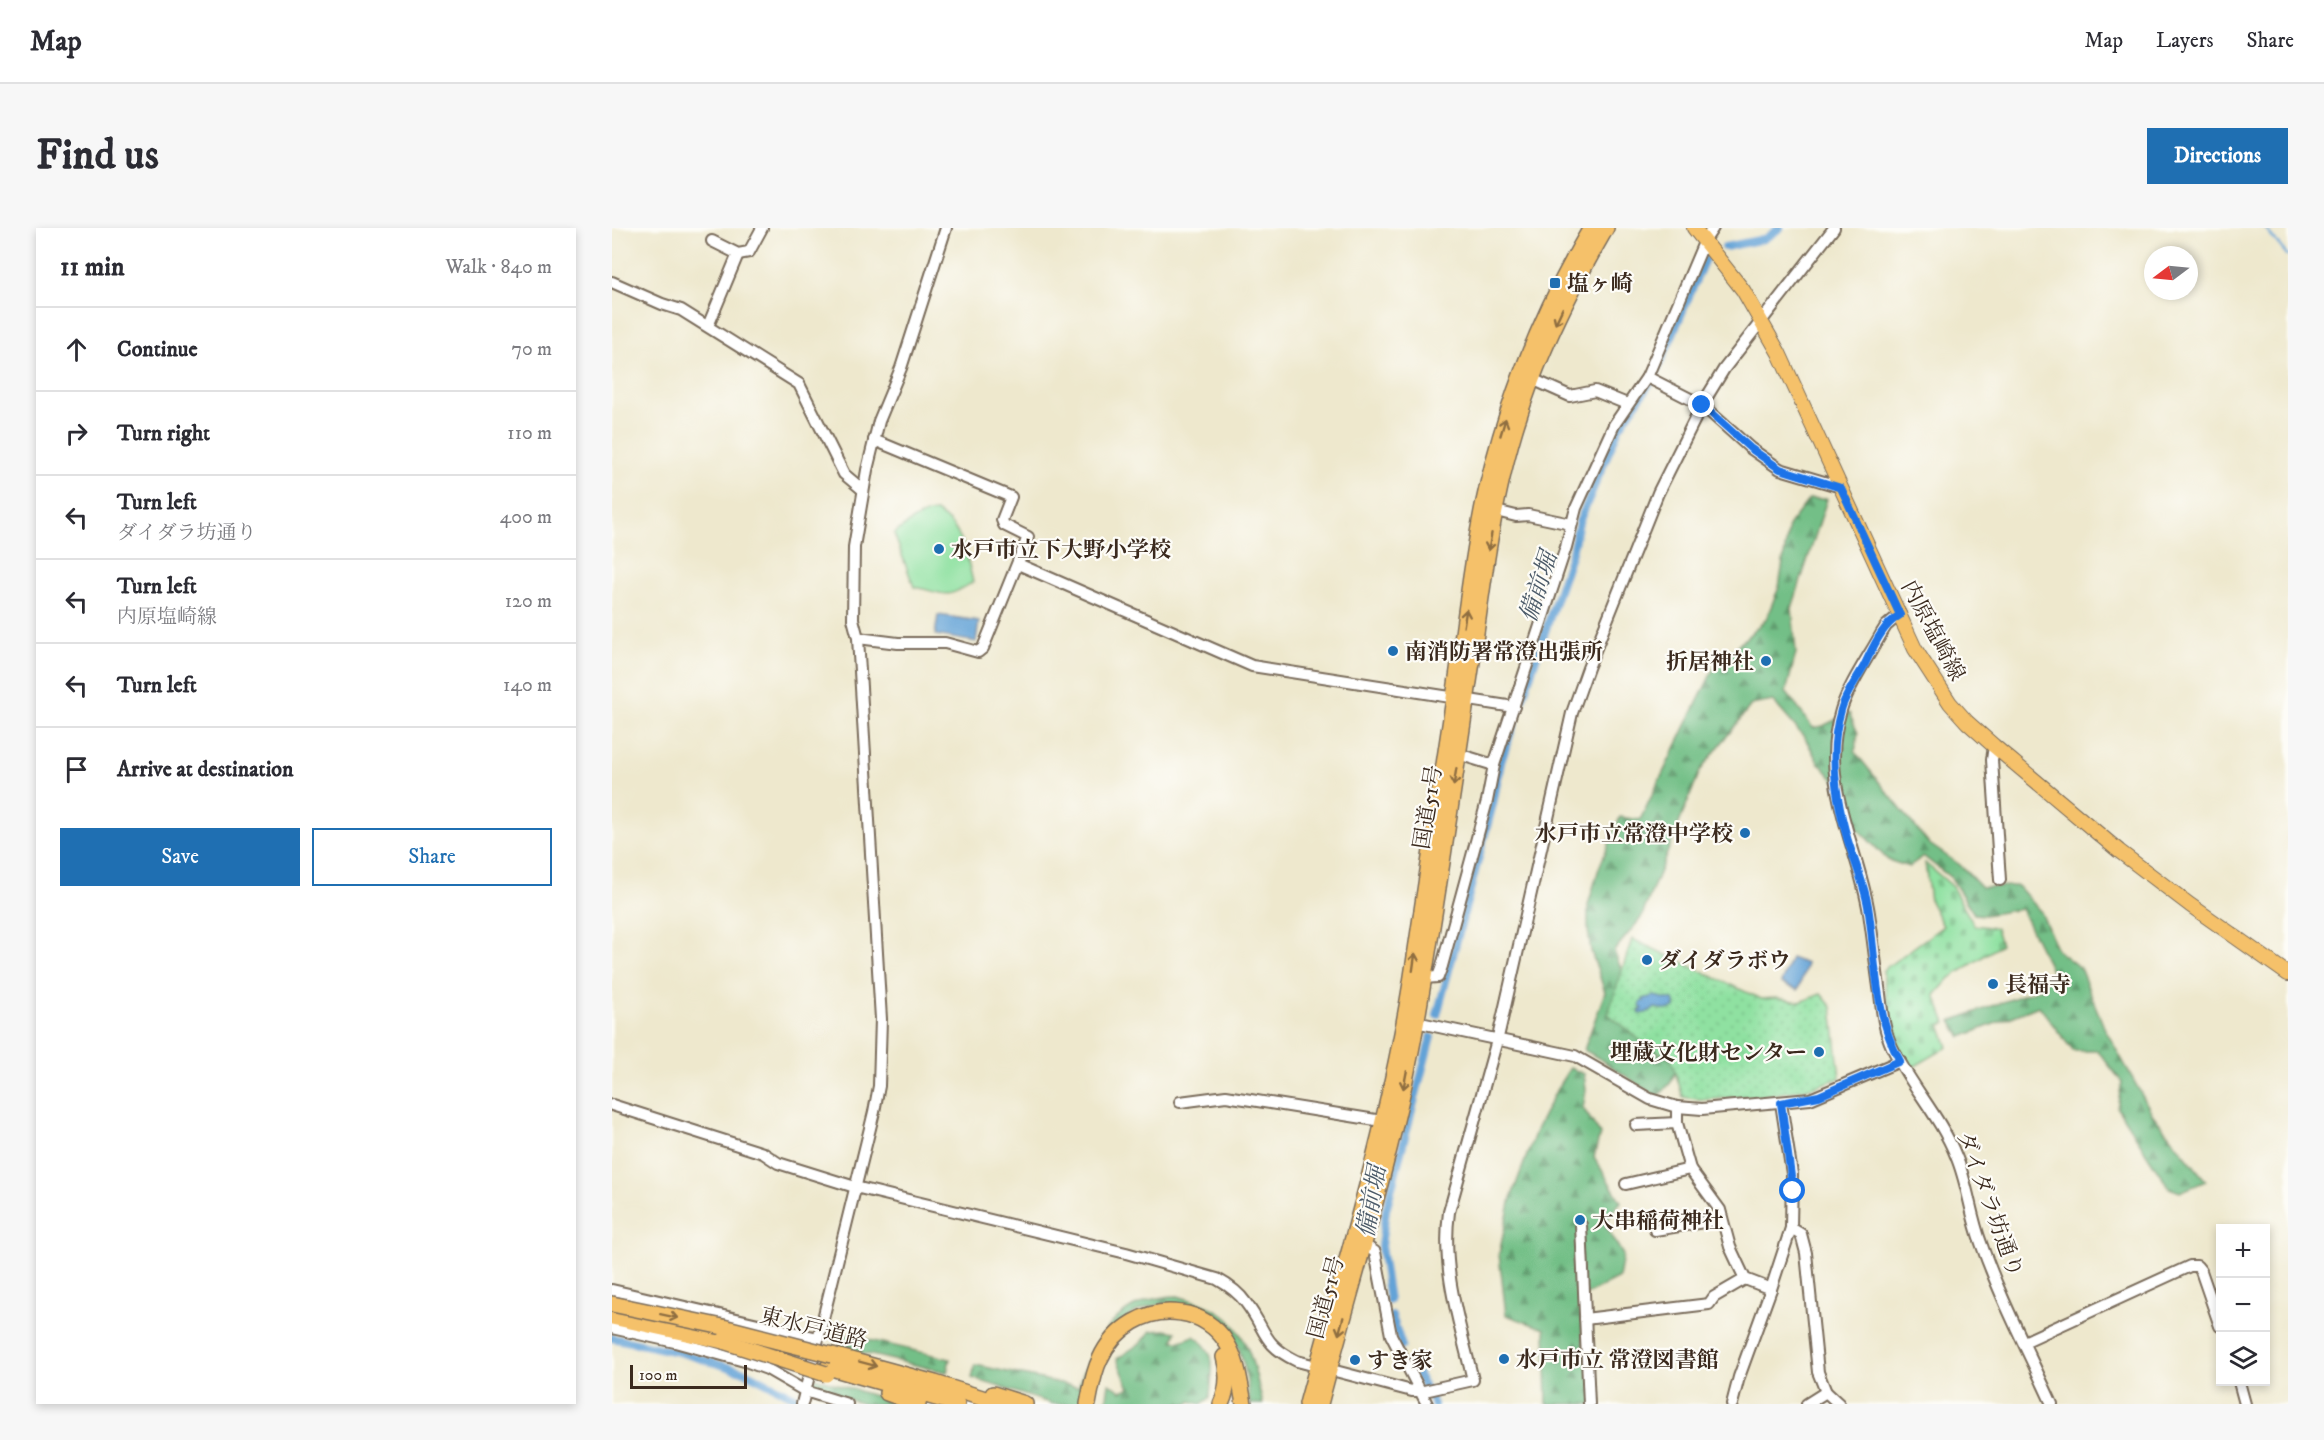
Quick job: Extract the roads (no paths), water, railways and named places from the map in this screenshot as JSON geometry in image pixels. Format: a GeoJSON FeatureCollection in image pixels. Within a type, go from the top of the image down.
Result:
{"type":"FeatureCollection","features":[{"type":"Feature","properties":{"kind":"highway","name":"国道51号"},"geometry":{"type":"LineString","coordinates":[[1307,1404],[1323,1369],[1363,1244],[1423,1024],[1483,508],[1500,436],[1534,340],[1564,274],[1591,228]]}},
{"type":"Feature","properties":{"kind":"highway","name":"国道51号"},"geometry":{"type":"LineString","coordinates":[[1320,1404],[1323,1369],[1382,1121],[1423,1024],[1424,978],[1458,754],[1460,697],[1512,440],[1532,379],[1560,313],[1606,228]]}},
{"type":"Feature","properties":{"kind":"highway","name":"東水戸道路"},"geometry":{"type":"LineString","coordinates":[[612,1304],[723,1327],[829,1365],[957,1404]]}},
{"type":"Feature","properties":{"kind":"highway"},"geometry":{"type":"LineString","coordinates":[[1088,1404],[1100,1359],[1119,1333],[1139,1318],[1152,1313],[1171,1311],[1188,1314],[1204,1321],[1226,1341],[1236,1365],[1244,1404]]}},
{"type":"Feature","properties":{"kind":"highway"},"geometry":{"type":"LineString","coordinates":[[612,1317],[829,1365],[918,1404]]}},
{"type":"Feature","properties":{"kind":"highway"},"geometry":{"type":"LineString","coordinates":[[1095,1404],[1102,1375],[1122,1342],[1135,1329],[1153,1321],[1172,1319],[1198,1327],[1212,1337],[1223,1353],[1228,1374],[1221,1404]]}},
{"type":"Feature","properties":{"kind":"highway","name":"東水戸道路"},"geometry":{"type":"LineString","coordinates":[[829,1365],[903,1374],[1001,1404]]}},
{"type":"Feature","properties":{"kind":"highway"},"geometry":{"type":"LineString","coordinates":[[903,1374],[936,1378],[1025,1404]]}},
{"type":"Feature","properties":{"kind":"main road","name":"内原塩崎線"},"geometry":{"type":"LineString","coordinates":[[1694,228],[1743,290],[1779,353],[1915,649],[1937,686],[1967,722],[2119,851],[2190,905],[2288,974]]}},
{"type":"Feature","properties":{"kind":"street"},"geometry":{"type":"LineString","coordinates":[[711,241],[738,254],[748,252],[762,228]]}},
{"type":"Feature","properties":{"kind":"street"},"geometry":{"type":"LineString","coordinates":[[802,1404],[879,1086],[881,1019],[858,638],[853,619],[854,547],[863,490],[879,421],[901,368],[946,228]]}},
{"type":"Feature","properties":{"kind":"street"},"geometry":{"type":"LineString","coordinates":[[1424,978],[1438,977],[1442,966],[1487,801],[1494,765],[1576,508],[1607,439],[1627,404],[1651,379],[1705,240],[1713,228]]}},
{"type":"Feature","properties":{"kind":"street"},"geometry":{"type":"LineString","coordinates":[[612,1105],[763,1154],[778,1163],[855,1187],[1126,1253],[1217,1279],[1246,1302],[1271,1344],[1283,1355],[1323,1369],[1425,1390],[1473,1380],[1449,1270],[1447,1226],[1449,1212],[1497,1039],[1572,713],[1658,493],[1702,405],[1725,369],[1834,228]]}},
{"type":"Feature","properties":{"kind":"street"},"geometry":{"type":"LineString","coordinates":[[708,326],[738,254]]}},
{"type":"Feature","properties":{"kind":"street"},"geometry":{"type":"LineString","coordinates":[[612,282],[681,310],[799,384],[844,474],[863,490]]}},
{"type":"Feature","properties":{"kind":"street"},"geometry":{"type":"LineString","coordinates":[[1532,379],[1570,396],[1595,390],[1627,404]]}},
{"type":"Feature","properties":{"kind":"street"},"geometry":{"type":"LineString","coordinates":[[1651,379],[1702,405],[1750,448],[1780,469],[1841,488]]}},
{"type":"Feature","properties":{"kind":"street"},"geometry":{"type":"LineString","coordinates":[[858,638],[898,643],[945,644],[978,652],[983,648],[1028,537],[1004,525],[1002,520],[1011,496],[874,440]]}},
{"type":"Feature","properties":{"kind":"street"},"geometry":{"type":"LineString","coordinates":[[1496,511],[1571,524]]}},
{"type":"Feature","properties":{"kind":"street"},"geometry":{"type":"LineString","coordinates":[[1018,564],[1246,664],[1514,706]]}},
{"type":"Feature","properties":{"kind":"street","name":"ダイダラ坊通り"},"geometry":{"type":"LineString","coordinates":[[1900,615],[1894,618],[1881,634],[1844,702],[1836,738],[1835,769],[1841,816],[1866,899],[1884,1025],[1891,1046],[1941,1125],[1955,1152],[1967,1186],[1981,1244],[2052,1404]]}},
{"type":"Feature","properties":{"kind":"street"},"geometry":{"type":"LineString","coordinates":[[1994,746],[1992,760],[2000,880]]}},
{"type":"Feature","properties":{"kind":"street"},"geometry":{"type":"LineString","coordinates":[[1458,754],[1494,765]]}},
{"type":"Feature","properties":{"kind":"street"},"geometry":{"type":"LineString","coordinates":[[1423,1024],[1575,1056],[1650,1099],[1677,1107],[1702,1109],[1781,1103],[1819,1096],[1900,1061]]}},
{"type":"Feature","properties":{"kind":"street"},"geometry":{"type":"LineString","coordinates":[[1180,1102],[1226,1096],[1382,1121]]}},
{"type":"Feature","properties":{"kind":"street"},"geometry":{"type":"LineString","coordinates":[[1732,1404],[1739,1377],[1791,1228],[1792,1174],[1781,1103]]}},
{"type":"Feature","properties":{"kind":"street"},"geometry":{"type":"LineString","coordinates":[[1677,1107],[1677,1123],[1690,1169],[1713,1199],[1722,1219],[1730,1247],[1745,1279],[1771,1289]]}},
{"type":"Feature","properties":{"kind":"street"},"geometry":{"type":"LineString","coordinates":[[1636,1125],[1677,1123]]}},
{"type":"Feature","properties":{"kind":"street"},"geometry":{"type":"LineString","coordinates":[[1626,1184],[1690,1169]]}},
{"type":"Feature","properties":{"kind":"street"},"geometry":{"type":"LineString","coordinates":[[1655,1230],[1722,1219]]}},
{"type":"Feature","properties":{"kind":"street"},"geometry":{"type":"LineString","coordinates":[[1581,1226],[1589,1404]]}},
{"type":"Feature","properties":{"kind":"street"},"geometry":{"type":"LineString","coordinates":[[1791,1228],[1801,1234],[1806,1253],[1818,1372],[1826,1392],[1839,1404]]}},
{"type":"Feature","properties":{"kind":"street"},"geometry":{"type":"LineString","coordinates":[[1363,1244],[1375,1252],[1391,1335],[1425,1390],[1427,1404]]}},
{"type":"Feature","properties":{"kind":"street"},"geometry":{"type":"LineString","coordinates":[[2024,1342],[2190,1266],[2197,1266],[2201,1271],[2216,1314]]}},
{"type":"Feature","properties":{"kind":"street"},"geometry":{"type":"LineString","coordinates":[[1586,1319],[1709,1304],[1714,1298],[1745,1279]]}},
{"type":"Feature","properties":{"kind":"street"},"geometry":{"type":"LineString","coordinates":[[612,1290],[818,1338]]}},
{"type":"Feature","properties":{"kind":"street"},"geometry":{"type":"LineString","coordinates":[[612,1328],[748,1362],[767,1369],[805,1391],[847,1404]]}},
{"type":"Feature","properties":{"kind":"street"},"geometry":{"type":"LineString","coordinates":[[2240,1386],[2245,1404]]}},
{"type":"Feature","properties":{"kind":"street"},"geometry":{"type":"LineString","coordinates":[[1807,1404],[1826,1392]]}},
{"type":"Feature","properties":{"kind":"water"},"geometry":{"type":"Polygon","coordinates":[[[938,615],[979,621],[976,642],[935,635],[938,615]]]}},
{"type":"Feature","properties":{"kind":"water"},"geometry":{"type":"Polygon","coordinates":[[[1791,958],[1807,964],[1798,990],[1781,983],[1791,958]]]}},
{"type":"Feature","properties":{"kind":"water"},"geometry":{"type":"Polygon","coordinates":[[[1654,996],[1673,1000],[1675,1008],[1667,1010],[1655,1008],[1650,1012],[1640,1014],[1639,1011],[1643,1009],[1640,1007],[1643,999],[1654,996]]]}},
{"type":"Feature","properties":{"kind":"waterway","name":"備前堀"},"geometry":{"type":"LineString","coordinates":[[1725,247],[1764,239],[1780,228]]}},
{"type":"Feature","properties":{"kind":"waterway"},"geometry":{"type":"LineString","coordinates":[[2265,228],[2288,256]]}},
{"type":"Feature","properties":{"kind":"waterway","name":"備前堀"},"geometry":{"type":"LineString","coordinates":[[1437,1015],[1493,804],[1501,762],[1572,552],[1579,522],[1619,428],[1655,376],[1705,259]]}},
{"type":"Feature","properties":{"kind":"waterway","name":"備前堀"},"geometry":{"type":"LineString","coordinates":[[1389,1300],[1381,1246],[1386,1210],[1431,1037]]}},
{"type":"Feature","properties":{"kind":"waterway","name":"備前堀"},"geometry":{"type":"LineString","coordinates":[[1392,1316],[1402,1346]]}},
{"type":"Feature","properties":{"kind":"waterway"},"geometry":{"type":"LineString","coordinates":[[612,1338],[678,1352],[745,1372],[797,1398]]}},
{"type":"Feature","properties":{"kind":"waterway","name":"備前堀"},"geometry":{"type":"LineString","coordinates":[[1417,1373],[1434,1404]]}},
{"type":"Feature","properties":{"kind":"waterway"},"geometry":{"type":"LineString","coordinates":[[811,1402],[818,1404]]}},
{"type":"Feature","properties":{"kind":"place","name":"塩ヶ崎"},"geometry":{"type":"Point","coordinates":[1555,283]}},
{"type":"Feature","properties":{"kind":"place","name":"水戸市立下大野小学校"},"geometry":{"type":"Point","coordinates":[939,549]}},
{"type":"Feature","properties":{"kind":"place","name":"南消防署常澄出張所"},"geometry":{"type":"Point","coordinates":[1393,651]}},
{"type":"Feature","properties":{"kind":"place","name":"折居神社"},"geometry":{"type":"Point","coordinates":[1766,661]}},
{"type":"Feature","properties":{"kind":"place","name":"水戸市立常澄中学校"},"geometry":{"type":"Point","coordinates":[1745,833]}},
{"type":"Feature","properties":{"kind":"place","name":"ダイダラボウ"},"geometry":{"type":"Point","coordinates":[1647,960]}},
{"type":"Feature","properties":{"kind":"place","name":"長福寺"},"geometry":{"type":"Point","coordinates":[1993,984]}},
{"type":"Feature","properties":{"kind":"place","name":"埋蔵文化財センター"},"geometry":{"type":"Point","coordinates":[1819,1052]}},
{"type":"Feature","properties":{"kind":"place","name":"大串稲荷神社"},"geometry":{"type":"Point","coordinates":[1580,1220]}},
{"type":"Feature","properties":{"kind":"place","name":"水戸市立 常澄図書館"},"geometry":{"type":"Point","coordinates":[1504,1359]}},
{"type":"Feature","properties":{"kind":"place","name":"すき家"},"geometry":{"type":"Point","coordinates":[1355,1360]}}]}
